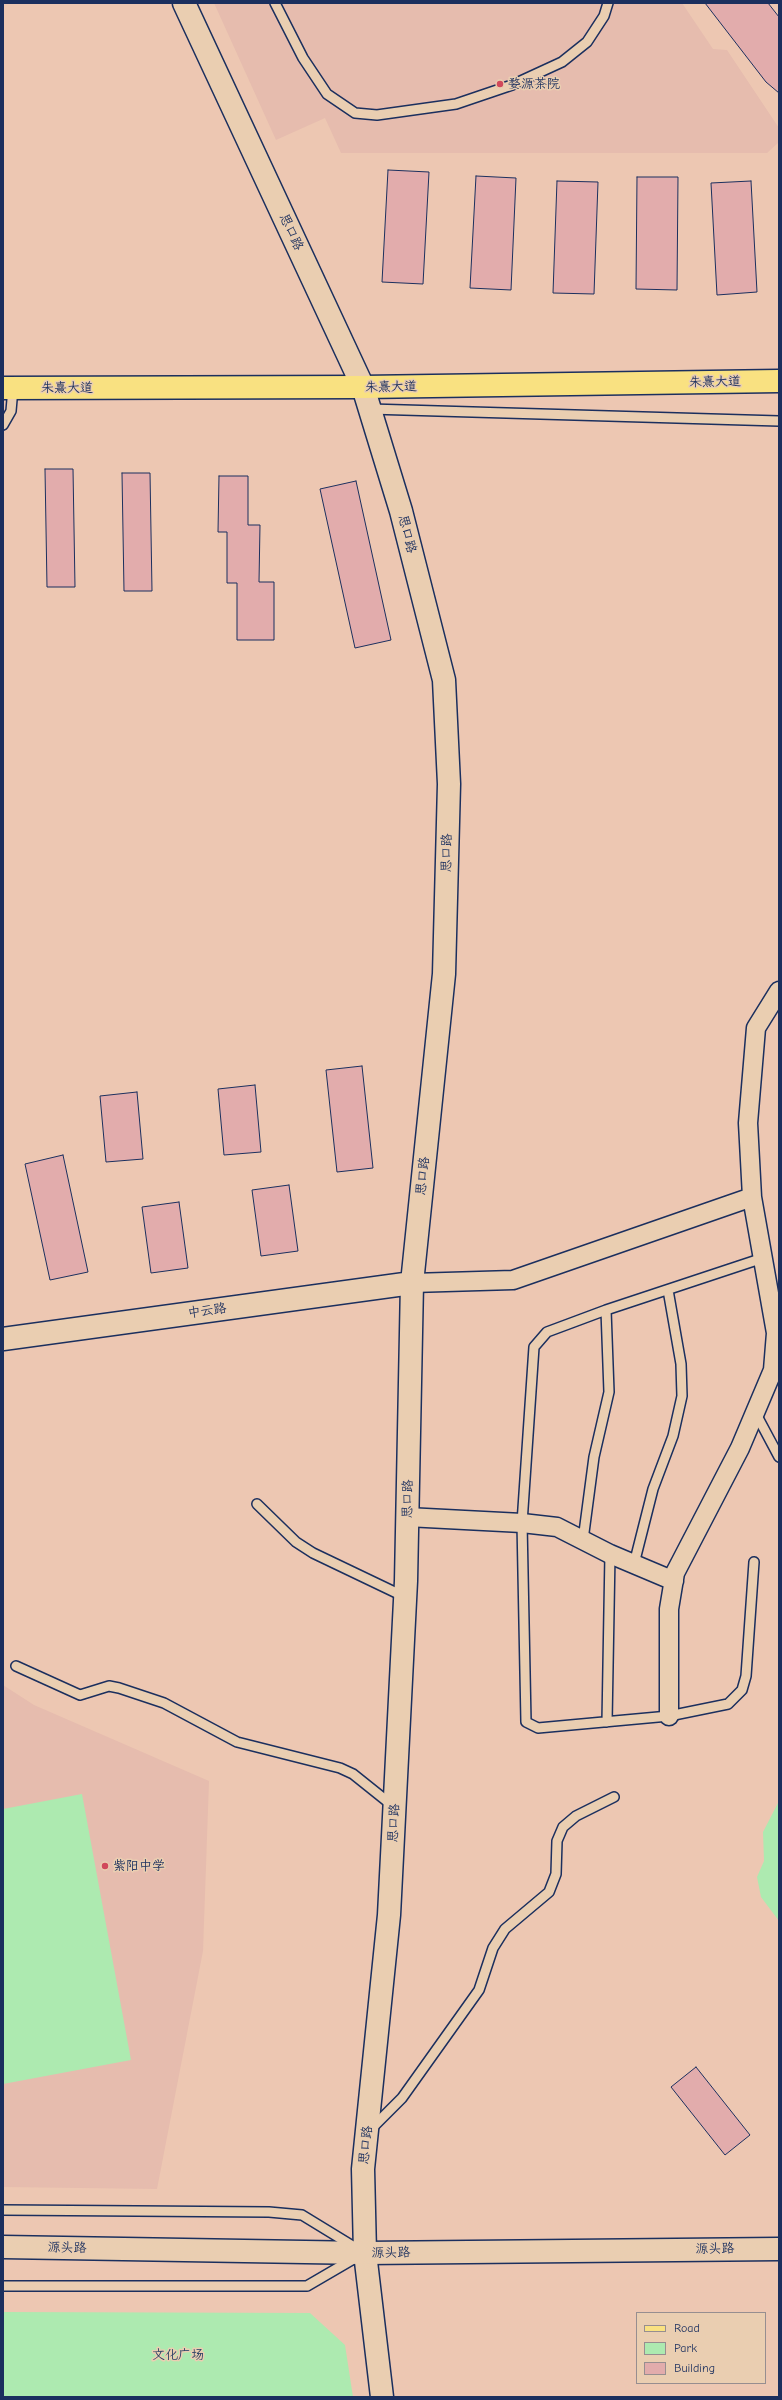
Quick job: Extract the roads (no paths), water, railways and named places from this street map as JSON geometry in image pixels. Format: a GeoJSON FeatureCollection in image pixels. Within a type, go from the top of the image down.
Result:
{"type":"FeatureCollection","features":[{"type":"Feature","properties":{"kind":"main road","name":"朱熹大道"},"geometry":{"type":"LineString","coordinates":[[8,388],[363,387],[779,381]]}},
{"type":"Feature","properties":{"kind":"street","name":"思口路"},"geometry":{"type":"LineString","coordinates":[[184,3],[363,387],[401,511],[444,680],[449,784],[444,974],[412,1283],[405,1597],[389,1915],[363,2169],[365,2253],[382,2397]]}},
{"type":"Feature","properties":{"kind":"street"},"geometry":{"type":"LineString","coordinates":[[669,1716],[669,1610],[675,1573],[740,1448],[773,1370],[777,1344],[752,1197],[748,1123],[756,1028],[779,991]]}},
{"type":"Feature","properties":{"kind":"street"},"geometry":{"type":"LineString","coordinates":[[412,1283],[513,1280],[752,1197]]}},
{"type":"Feature","properties":{"kind":"street","name":"中云路"},"geometry":{"type":"LineString","coordinates":[[3,1339],[412,1283]]}},
{"type":"Feature","properties":{"kind":"street"},"geometry":{"type":"LineString","coordinates":[[407,1517],[522,1523],[557,1527],[610,1554],[674,1581]]}},
{"type":"Feature","properties":{"kind":"street","name":"源头路"},"geometry":{"type":"LineString","coordinates":[[3,2247],[365,2253],[779,2249]]}},
{"type":"Feature","properties":{"kind":"lane"},"geometry":{"type":"LineString","coordinates":[[275,3],[303,58],[327,94],[355,113],[377,115],[456,104],[512,85],[562,62],[587,42],[604,16],[608,3]]}},
{"type":"Feature","properties":{"kind":"lane"},"geometry":{"type":"LineString","coordinates":[[3,424],[11,411],[8,388]]}},
{"type":"Feature","properties":{"kind":"lane"},"geometry":{"type":"LineString","coordinates":[[370,409],[779,421]]}},
{"type":"Feature","properties":{"kind":"lane"},"geometry":{"type":"LineString","coordinates":[[754,1562],[746,1676],[742,1690],[728,1704],[669,1716],[607,1722],[538,1728],[526,1722],[522,1523],[534,1346],[547,1332],[606,1310],[763,1258]]}},
{"type":"Feature","properties":{"kind":"lane"},"geometry":{"type":"LineString","coordinates":[[634,1564],[653,1489],[673,1436],[682,1396],[682,1364],[668,1290]]}},
{"type":"Feature","properties":{"kind":"lane"},"geometry":{"type":"LineString","coordinates":[[583,1540],[594,1457],[609,1392],[606,1310]]}},
{"type":"Feature","properties":{"kind":"lane"},"geometry":{"type":"LineString","coordinates":[[755,1412],[779,1458]]}},
{"type":"Feature","properties":{"kind":"lane"},"geometry":{"type":"LineString","coordinates":[[257,1504],[296,1542],[313,1553],[405,1597]]}},
{"type":"Feature","properties":{"kind":"lane"},"geometry":{"type":"LineString","coordinates":[[607,1722],[610,1554]]}},
{"type":"Feature","properties":{"kind":"lane"},"geometry":{"type":"LineString","coordinates":[[16,1666],[80,1695],[109,1686],[119,1688],[164,1703],[236,1742],[340,1768],[353,1774],[394,1807]]}},
{"type":"Feature","properties":{"kind":"lane"},"geometry":{"type":"LineString","coordinates":[[367,2133],[402,2098],[479,1990],[493,1948],[505,1929],[548,1892],[556,1874],[557,1842],[563,1827],[576,1816],[614,1797]]}},
{"type":"Feature","properties":{"kind":"lane"},"geometry":{"type":"LineString","coordinates":[[3,2210],[269,2212],[302,2215],[365,2253],[307,2286],[3,2286]]}},
{"type":"Feature","properties":{"kind":"place","name":"婺源茶院"},"geometry":{"type":"Point","coordinates":[500,84]}},
{"type":"Feature","properties":{"kind":"place","name":"紫阳中学"},"geometry":{"type":"Point","coordinates":[105,1866]}},
{"type":"Feature","properties":{"kind":"park label","name":"文化广场"},"geometry":{"type":"Point","coordinates":[178,2355]}}]}
